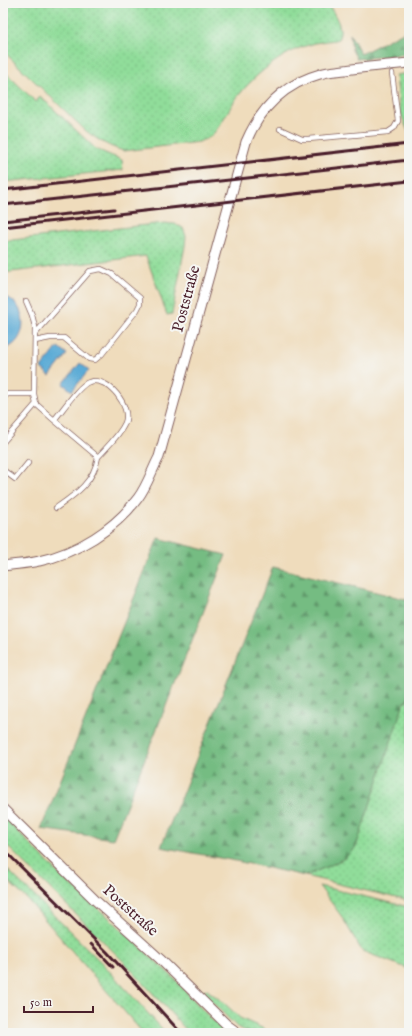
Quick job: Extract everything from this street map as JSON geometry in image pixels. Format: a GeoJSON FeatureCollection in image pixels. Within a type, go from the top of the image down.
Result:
{"type":"FeatureCollection","features":[{"type":"Feature","properties":{"kind":"street","name":"Poststraße"},"geometry":{"type":"LineString","coordinates":[[3,566],[40,561],[62,555],[93,539],[114,524],[138,498],[159,457],[246,142],[252,128],[260,116],[282,92],[298,82],[320,73],[409,63]]}},
{"type":"Feature","properties":{"kind":"street","name":"Poststraße"},"geometry":{"type":"LineString","coordinates":[[3,809],[95,900],[160,959],[227,1025],[238,1033]]}},
{"type":"Feature","properties":{"kind":"lane"},"geometry":{"type":"LineString","coordinates":[[280,129],[302,139],[388,132],[394,128],[398,121],[392,73]]}},
{"type":"Feature","properties":{"kind":"lane"},"geometry":{"type":"LineString","coordinates":[[35,334],[90,271],[101,269],[106,271],[130,288],[140,298],[140,304],[137,310],[102,354],[95,360],[89,359],[64,338],[50,338],[35,341]]}},
{"type":"Feature","properties":{"kind":"lane"},"geometry":{"type":"LineString","coordinates":[[26,301],[35,327],[34,394],[36,404],[98,457]]}},
{"type":"Feature","properties":{"kind":"lane"},"geometry":{"type":"LineString","coordinates":[[54,420],[82,385],[90,381],[99,381],[107,384],[122,402],[126,413],[126,422],[98,457],[93,474],[77,493],[56,508]]}},
{"type":"Feature","properties":{"kind":"lane"},"geometry":{"type":"LineString","coordinates":[[3,397],[8,394],[34,394]]}},
{"type":"Feature","properties":{"kind":"lane"},"geometry":{"type":"LineString","coordinates":[[3,442],[36,404]]}},
{"type":"Feature","properties":{"kind":"lane"},"geometry":{"type":"LineString","coordinates":[[3,470],[15,479],[28,463]]}},
{"type":"Feature","properties":{"kind":"green space"},"geometry":{"type":"Polygon","coordinates":[[[3,3],[328,3],[338,21],[340,35],[336,40],[315,43],[299,48],[268,66],[250,82],[209,138],[199,142],[124,151],[104,143],[86,131],[3,51],[3,3]]]}},
{"type":"Feature","properties":{"kind":"green space"},"geometry":{"type":"Polygon","coordinates":[[[409,29],[409,54],[357,59],[352,50],[350,34],[361,54],[409,29]]]}},
{"type":"Feature","properties":{"kind":"green space"},"geometry":{"type":"Polygon","coordinates":[[[5,72],[36,102],[40,96],[96,149],[122,160],[123,170],[3,182],[3,76],[5,72]]]}},
{"type":"Feature","properties":{"kind":"green space"},"geometry":{"type":"Polygon","coordinates":[[[409,73],[409,134],[400,112],[396,75],[409,73]]]}},
{"type":"Feature","properties":{"kind":"green space"},"geometry":{"type":"Polygon","coordinates":[[[164,223],[175,224],[183,228],[186,236],[172,314],[167,315],[146,256],[3,273],[3,241],[164,223]]]}},
{"type":"Feature","properties":{"kind":"green space"},"geometry":{"type":"Polygon","coordinates":[[[158,538],[226,555],[113,839],[41,829],[158,538]]]}},
{"type":"Feature","properties":{"kind":"green space"},"geometry":{"type":"Polygon","coordinates":[[[273,567],[409,600],[409,697],[403,705],[356,847],[345,858],[305,876],[161,847],[273,567]]]}},
{"type":"Feature","properties":{"kind":"green space"},"geometry":{"type":"Polygon","coordinates":[[[409,697],[409,901],[305,876],[331,865],[403,705],[409,697]]]}},
{"type":"Feature","properties":{"kind":"green space"},"geometry":{"type":"Polygon","coordinates":[[[3,816],[63,878],[103,912],[176,980],[210,1018],[228,1033],[189,1033],[126,964],[3,842],[3,816]]]}},
{"type":"Feature","properties":{"kind":"green space"},"geometry":{"type":"Polygon","coordinates":[[[3,865],[102,963],[166,1033],[143,1033],[27,899],[3,877],[3,865]]]}},
{"type":"Feature","properties":{"kind":"green space"},"geometry":{"type":"Polygon","coordinates":[[[319,886],[409,907],[409,969],[362,951],[342,917],[319,886]]]}},
{"type":"Feature","properties":{"kind":"green space"},"geometry":{"type":"Polygon","coordinates":[[[206,989],[240,1018],[273,1033],[250,1033],[237,1027],[203,993],[206,989]]]}},
{"type":"Feature","properties":{"kind":"water"},"geometry":{"type":"Polygon","coordinates":[[[3,296],[12,300],[18,306],[22,314],[23,323],[22,332],[18,339],[12,346],[3,349],[3,296]]]}},
{"type":"Feature","properties":{"kind":"water"},"geometry":{"type":"Polygon","coordinates":[[[58,347],[67,354],[50,376],[41,368],[58,347]]]}},
{"type":"Feature","properties":{"kind":"water"},"geometry":{"type":"Polygon","coordinates":[[[80,363],[89,370],[72,391],[63,384],[80,363]]]}},
{"type":"Feature","properties":{"kind":"railway"},"geometry":{"type":"LineString","coordinates":[[3,190],[409,144]]}},
{"type":"Feature","properties":{"kind":"railway"},"geometry":{"type":"LineString","coordinates":[[3,205],[409,160]]}},
{"type":"Feature","properties":{"kind":"railway"},"geometry":{"type":"LineString","coordinates":[[3,227],[409,181]]}},
{"type":"Feature","properties":{"kind":"railway"},"geometry":{"type":"LineString","coordinates":[[3,221],[114,209]]}},
{"type":"Feature","properties":{"kind":"railway"},"geometry":{"type":"LineString","coordinates":[[3,849],[107,952],[181,1033]]}},
{"type":"Feature","properties":{"kind":"railway"},"geometry":{"type":"LineString","coordinates":[[91,944],[113,967]]}}]}
